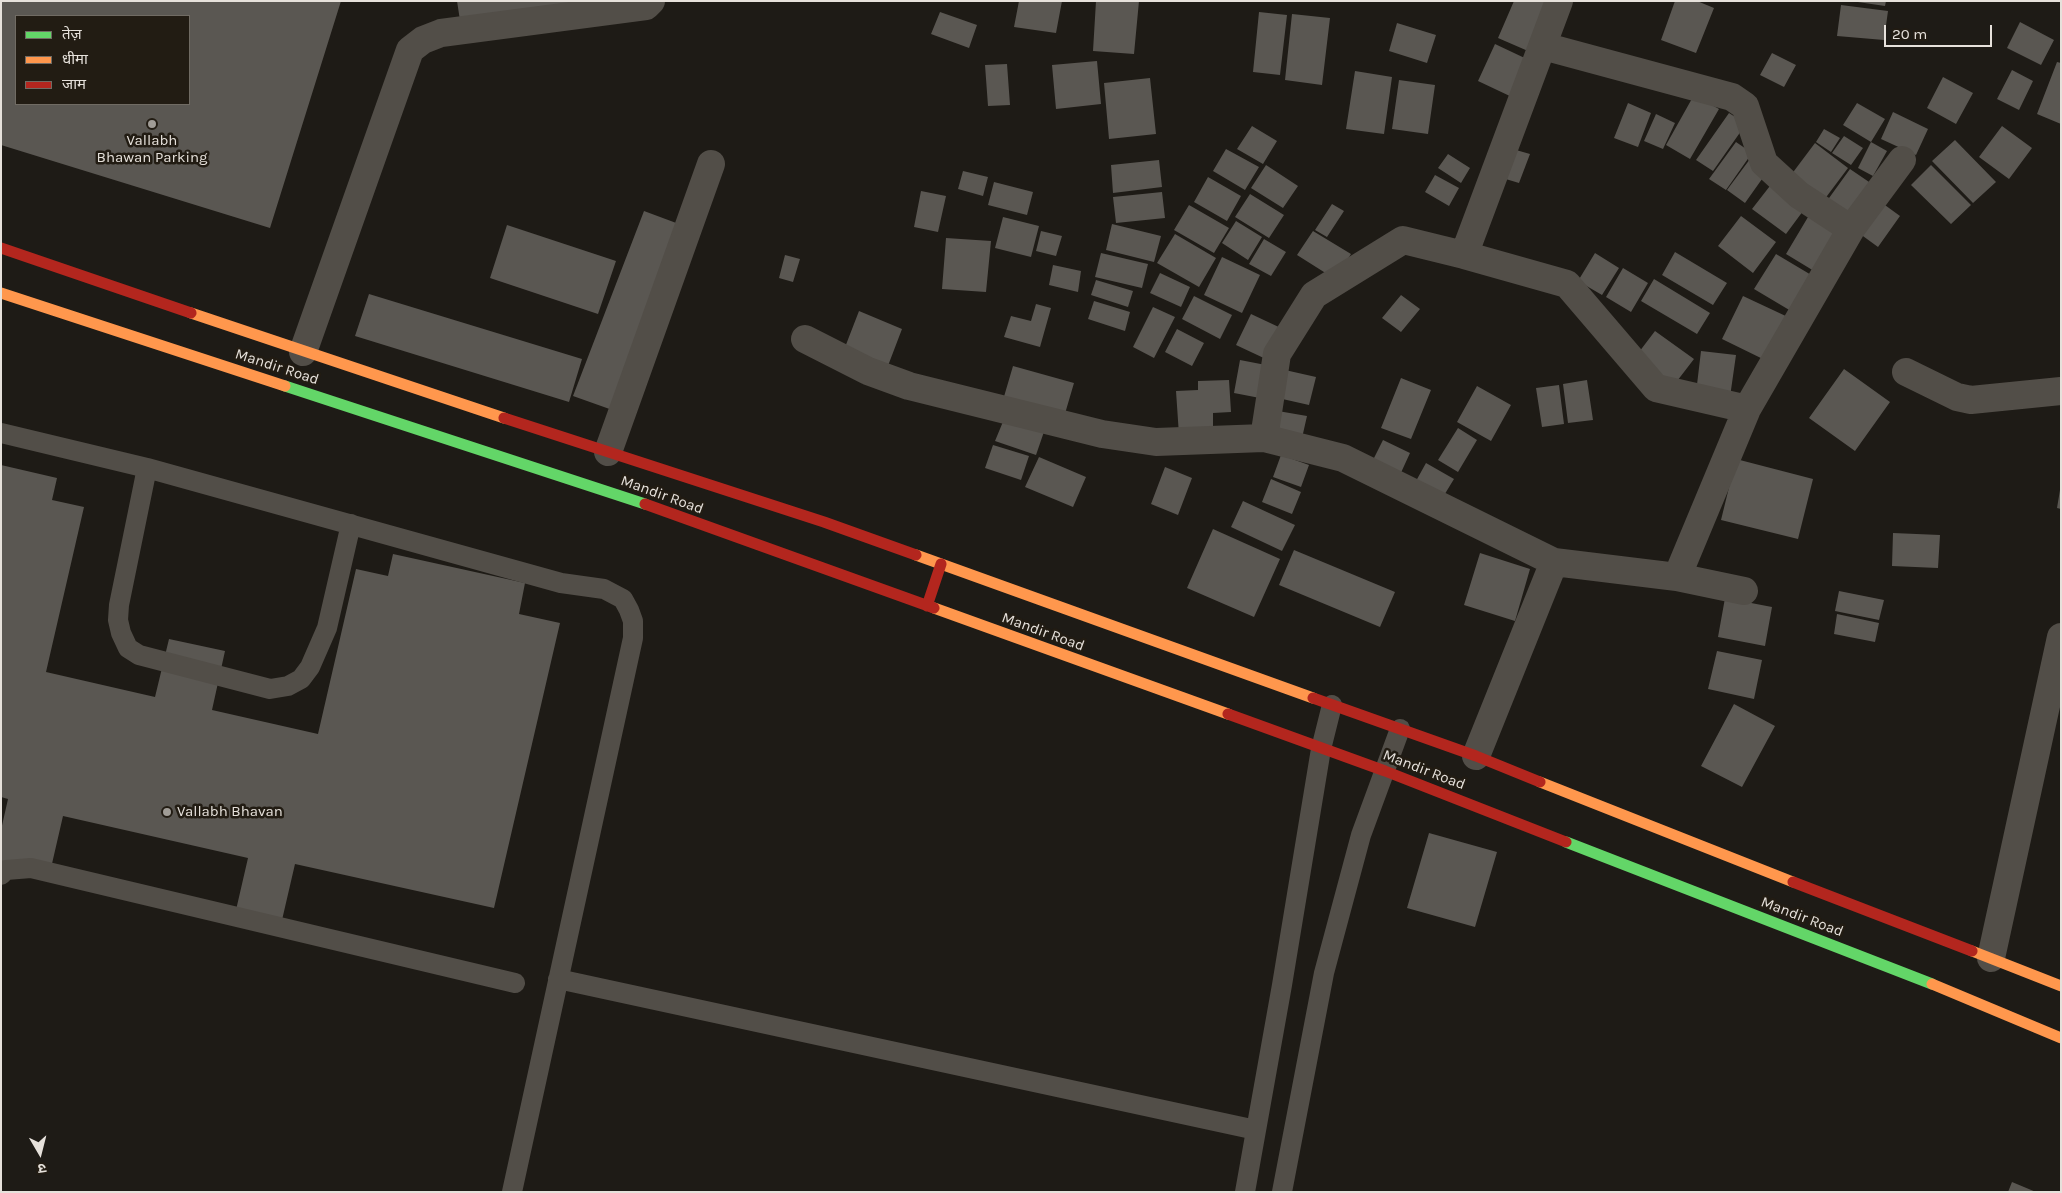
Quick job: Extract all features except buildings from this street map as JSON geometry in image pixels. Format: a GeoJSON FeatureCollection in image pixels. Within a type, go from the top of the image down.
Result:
{"type":"FeatureCollection","features":[{"type":"Feature","properties":{"kind":"street"},"geometry":{"type":"LineString","coordinates":[[303,352],[410,50],[423,40],[441,33],[646,6],[651,1]]}},
{"type":"Feature","properties":{"kind":"street"},"geometry":{"type":"LineString","coordinates":[[1464,255],[1560,1]]}},
{"type":"Feature","properties":{"kind":"street"},"geometry":{"type":"LineString","coordinates":[[1543,46],[1732,97],[1745,106],[1764,163],[1799,195],[1851,229]]}},
{"type":"Feature","properties":{"kind":"street"},"geometry":{"type":"LineString","coordinates":[[1677,577],[1747,409],[1851,229],[1902,160]]}},
{"type":"Feature","properties":{"kind":"street"},"geometry":{"type":"LineString","coordinates":[[608,452],[711,164]]}},
{"type":"Feature","properties":{"kind":"street"},"geometry":{"type":"LineString","coordinates":[[1264,438],[1277,354],[1314,295],[1403,240],[1567,284],[1656,388],[1747,409]]}},
{"type":"Feature","properties":{"kind":"street","name":"Mandir Road"},"geometry":{"type":"LineString","coordinates":[[1,248],[303,352],[824,522],[1476,756],[1683,840],[2061,986]]}},
{"type":"Feature","properties":{"kind":"street","name":"Mandir Road"},"geometry":{"type":"LineString","coordinates":[[1,293],[601,488],[1385,771],[1957,994],[2061,1038]]}},
{"type":"Feature","properties":{"kind":"street"},"geometry":{"type":"LineString","coordinates":[[805,339],[868,371],[909,386],[1102,434],[1156,442],[1264,438],[1343,458],[1554,562],[1677,577],[1744,591]]}},
{"type":"Feature","properties":{"kind":"street"},"geometry":{"type":"LineString","coordinates":[[1906,372],[1957,397],[1971,400],[2061,391]]}},
{"type":"Feature","properties":{"kind":"street"},"geometry":{"type":"LineString","coordinates":[[1476,756],[1554,562]]}},
{"type":"Feature","properties":{"kind":"street"},"geometry":{"type":"LineString","coordinates":[[926,606],[940,564]]}},
{"type":"Feature","properties":{"kind":"street"},"geometry":{"type":"LineString","coordinates":[[1991,958],[2061,637]]}},
{"type":"Feature","properties":{"kind":"lane"},"geometry":{"type":"LineString","coordinates":[[1,433],[147,468],[561,583],[604,589],[623,599],[633,621],[633,638],[512,1192]]}},
{"type":"Feature","properties":{"kind":"lane"},"geometry":{"type":"LineString","coordinates":[[147,468],[118,605],[118,620],[121,633],[128,648],[139,655],[270,689],[288,686],[301,679],[310,667],[328,628],[351,524]]}},
{"type":"Feature","properties":{"kind":"lane"},"geometry":{"type":"LineString","coordinates":[[1245,1192],[1282,986],[1321,749],[1332,705]]}},
{"type":"Feature","properties":{"kind":"lane"},"geometry":{"type":"LineString","coordinates":[[1282,1192],[1324,973],[1361,835],[1400,729]]}},
{"type":"Feature","properties":{"kind":"lane"},"geometry":{"type":"LineString","coordinates":[[1,875],[6,870],[32,868],[515,982]]}},
{"type":"Feature","properties":{"kind":"lane"},"geometry":{"type":"LineString","coordinates":[[558,979],[1256,1130]]}},
{"type":"Feature","properties":{"kind":"traffic: fast"},"geometry":{"type":"LineString","coordinates":[[285,386],[645,504]]}},
{"type":"Feature","properties":{"kind":"traffic: fast"},"geometry":{"type":"LineString","coordinates":[[1566,842],[1932,984]]}},
{"type":"Feature","properties":{"kind":"traffic: slow"},"geometry":{"type":"LineString","coordinates":[[1,293],[285,386]]}},
{"type":"Feature","properties":{"kind":"traffic: slow"},"geometry":{"type":"LineString","coordinates":[[191,313],[504,418]]}},
{"type":"Feature","properties":{"kind":"traffic: slow"},"geometry":{"type":"LineString","coordinates":[[916,555],[1313,698]]}},
{"type":"Feature","properties":{"kind":"traffic: slow"},"geometry":{"type":"LineString","coordinates":[[934,608],[1228,714]]}},
{"type":"Feature","properties":{"kind":"traffic: slow"},"geometry":{"type":"LineString","coordinates":[[1540,782],[1793,882]]}},
{"type":"Feature","properties":{"kind":"traffic: slow"},"geometry":{"type":"LineString","coordinates":[[1972,951],[2061,986]]}},
{"type":"Feature","properties":{"kind":"traffic: slow"},"geometry":{"type":"LineString","coordinates":[[1932,984],[2061,1038]]}},
{"type":"Feature","properties":{"kind":"traffic: jam"},"geometry":{"type":"LineString","coordinates":[[1,248],[191,313]]}},
{"type":"Feature","properties":{"kind":"traffic: jam"},"geometry":{"type":"LineString","coordinates":[[504,418],[824,522],[916,555]]}},
{"type":"Feature","properties":{"kind":"traffic: jam"},"geometry":{"type":"LineString","coordinates":[[645,504],[934,608]]}},
{"type":"Feature","properties":{"kind":"traffic: jam"},"geometry":{"type":"LineString","coordinates":[[927,606],[941,564]]}},
{"type":"Feature","properties":{"kind":"traffic: jam"},"geometry":{"type":"LineString","coordinates":[[1313,698],[1476,756],[1540,782]]}},
{"type":"Feature","properties":{"kind":"traffic: jam"},"geometry":{"type":"LineString","coordinates":[[1228,714],[1385,771],[1566,842]]}},
{"type":"Feature","properties":{"kind":"traffic: jam"},"geometry":{"type":"LineString","coordinates":[[1793,882],[1972,951]]}},
{"type":"Feature","properties":{"kind":"place","name":"Vallabh Bhawan Parking"},"geometry":{"type":"Point","coordinates":[152,124]}},
{"type":"Feature","properties":{"kind":"place","name":"Vallabh Bhavan"},"geometry":{"type":"Point","coordinates":[167,812]}}]}
